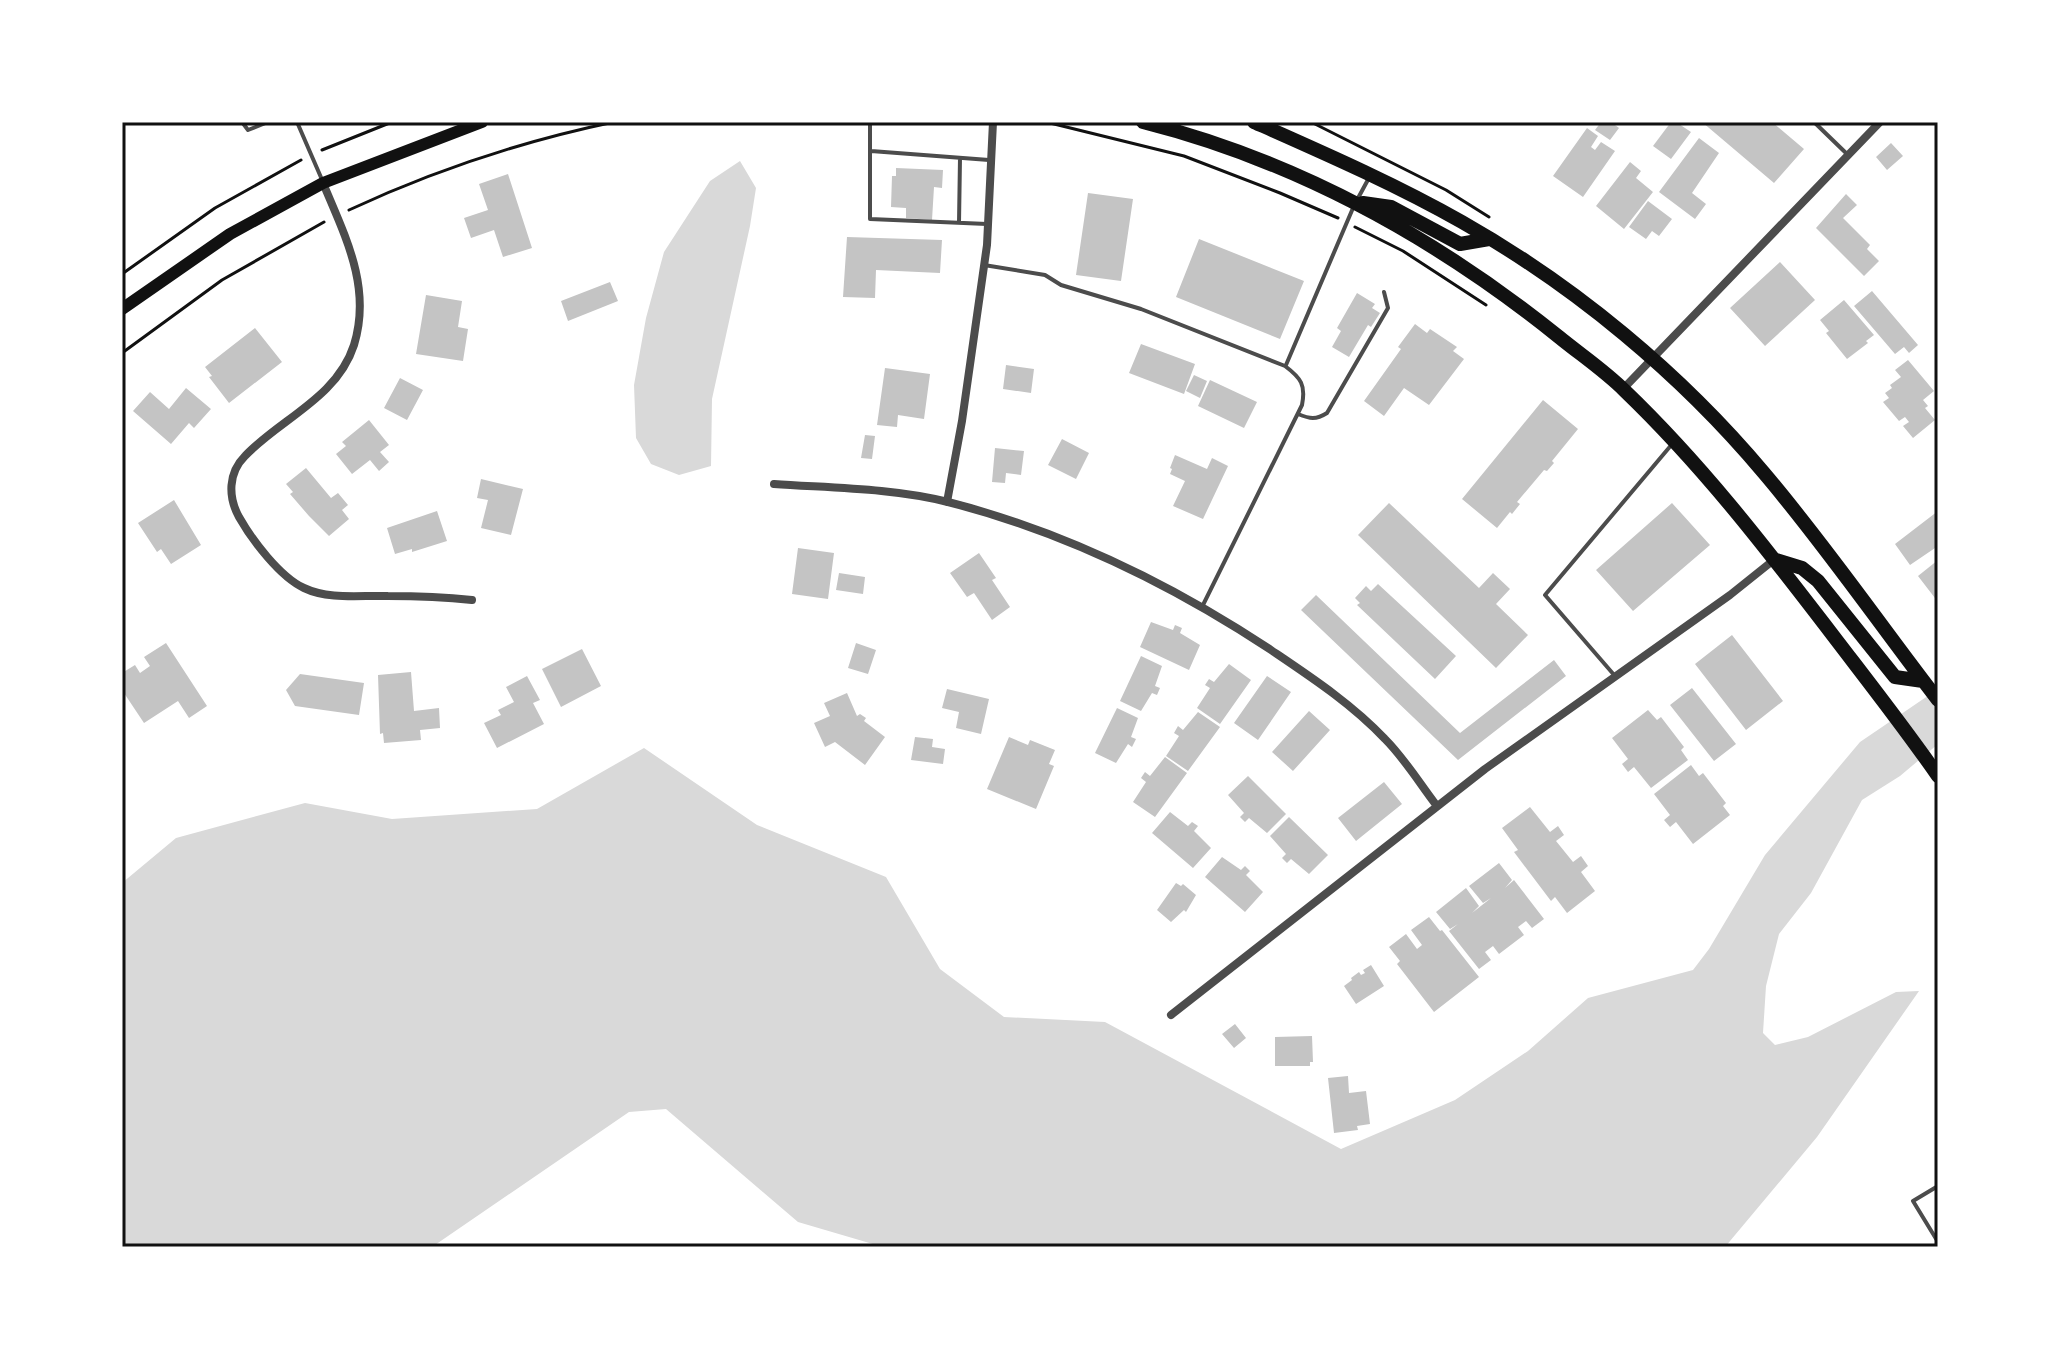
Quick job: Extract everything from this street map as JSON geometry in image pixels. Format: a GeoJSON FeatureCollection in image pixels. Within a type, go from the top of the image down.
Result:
{"type":"FeatureCollection","features":[{"type":"Feature","properties":{"kind":"main road"},"geometry":{"type":"LineString","coordinates":[[122,309],[230,234],[323,183],[482,122]]}},
{"type":"Feature","properties":{"kind":"main road"},"geometry":{"type":"LineString","coordinates":[[1143,122],[1193,135],[1260,160],[1356,202],[1498,290],[1623,389],[1736,509],[1936,772]]}},
{"type":"Feature","properties":{"kind":"main road"},"geometry":{"type":"LineString","coordinates":[[1254,122],[1371,174],[1464,223],[1596,313],[1651,357],[1764,473],[1938,700]]}},
{"type":"Feature","properties":{"kind":"main road"},"geometry":{"type":"LineString","coordinates":[[1356,202],[1391,207],[1460,244],[1489,239]]}},
{"type":"Feature","properties":{"kind":"main road"},"geometry":{"type":"LineString","coordinates":[[1775,559],[1802,568],[1818,581],[1895,677],[1923,681]]}},
{"type":"Feature","properties":{"kind":"street"},"geometry":{"type":"LineString","coordinates":[[947,502],[962,421],[989,224],[993,122]]}},
{"type":"Feature","properties":{"kind":"street"},"geometry":{"type":"LineString","coordinates":[[1623,389],[1880,122]]}},
{"type":"Feature","properties":{"kind":"street"},"geometry":{"type":"LineString","coordinates":[[323,183],[359,281],[361,306],[353,348],[341,371],[322,394],[245,455],[235,469],[231,479],[232,498],[238,515],[289,580],[306,589],[327,595],[434,596],[472,600]]}},
{"type":"Feature","properties":{"kind":"street"},"geometry":{"type":"LineString","coordinates":[[774,484],[890,493],[947,502],[1083,546],[1124,565],[1202,607],[1313,678],[1388,742],[1437,806]]}},
{"type":"Feature","properties":{"kind":"street"},"geometry":{"type":"LineString","coordinates":[[1171,1015],[1437,806],[1730,595],[1775,559]]}},
{"type":"Feature","properties":{"kind":"lane"},"geometry":{"type":"LineString","coordinates":[[242,122],[248,130],[268,122]]}},
{"type":"Feature","properties":{"kind":"lane"},"geometry":{"type":"LineString","coordinates":[[297,122],[323,183]]}},
{"type":"Feature","properties":{"kind":"lane"},"geometry":{"type":"LineString","coordinates":[[870,122],[870,219],[989,224]]}},
{"type":"Feature","properties":{"kind":"lane"},"geometry":{"type":"LineString","coordinates":[[1814,122],[1847,154]]}},
{"type":"Feature","properties":{"kind":"lane"},"geometry":{"type":"LineString","coordinates":[[871,151],[992,160]]}},
{"type":"Feature","properties":{"kind":"lane"},"geometry":{"type":"LineString","coordinates":[[959,223],[960,158]]}},
{"type":"Feature","properties":{"kind":"lane"},"geometry":{"type":"LineString","coordinates":[[1285,366],[1371,174]]}},
{"type":"Feature","properties":{"kind":"lane"},"geometry":{"type":"LineString","coordinates":[[984,265],[1045,275],[1061,285],[1141,309],[1285,366],[1300,377],[1305,391],[1298,414],[1202,607]]}},
{"type":"Feature","properties":{"kind":"lane"},"geometry":{"type":"LineString","coordinates":[[1298,414],[1309,419],[1327,413],[1388,308],[1384,292]]}},
{"type":"Feature","properties":{"kind":"lane"},"geometry":{"type":"LineString","coordinates":[[1615,676],[1545,595],[1675,441]]}},
{"type":"Feature","properties":{"kind":"lane"},"geometry":{"type":"LineString","coordinates":[[1938,1186],[1913,1201],[1938,1242]]}},
{"type":"Feature","properties":{"kind":"path"},"geometry":{"type":"LineString","coordinates":[[122,274],[215,208],[263,180],[311,155],[392,122]]}},
{"type":"Feature","properties":{"kind":"path"},"geometry":{"type":"LineString","coordinates":[[122,353],[222,280],[336,215],[437,172],[519,146],[614,122]]}},
{"type":"Feature","properties":{"kind":"path"},"geometry":{"type":"LineString","coordinates":[[1046,122],[1184,156],[1280,193],[1403,251],[1494,311]]}},
{"type":"Feature","properties":{"kind":"shaded area"},"geometry":{"type":"Polygon","coordinates":[[[740,161],[756,188],[712,399],[711,466],[679,475],[651,464],[636,438],[634,385],[646,318],[664,252],[710,181],[740,161]]]}},
{"type":"Feature","properties":{"kind":"shaded area"},"geometry":{"type":"Polygon","coordinates":[[[1938,689],[1938,744],[1900,776],[1862,800],[1811,893],[1779,934],[1766,986],[1763,1033],[1775,1045],[1808,1037],[1896,992],[1919,991],[1817,1137],[1725,1247],[883,1247],[798,1222],[666,1109],[629,1112],[432,1247],[122,1247],[122,883],[176,838],[305,803],[392,819],[537,809],[644,748],[757,825],[886,877],[940,969],[1004,1017],[1105,1022],[1341,1149],[1455,1100],[1528,1051],[1588,998],[1693,970],[1709,949],[1765,855],[1860,742],[1938,689]]]}},
{"type":"Feature","properties":{"kind":"building"},"geometry":{"type":"Polygon","coordinates":[[[1601,122],[1611,122],[1619,128],[1610,140],[1595,130],[1601,122]]]}},
{"type":"Feature","properties":{"kind":"building"},"geometry":{"type":"Polygon","coordinates":[[[1671,122],[1691,132],[1671,159],[1653,146],[1671,122]]]}},
{"type":"Feature","properties":{"kind":"building"},"geometry":{"type":"Polygon","coordinates":[[[1702,122],[1772,122],[1804,149],[1774,183],[1702,122]]]}},
{"type":"Feature","properties":{"kind":"building"},"geometry":{"type":"Polygon","coordinates":[[[1587,128],[1598,136],[1591,147],[1595,150],[1601,142],[1615,151],[1583,197],[1553,176],[1587,128]]]}},
{"type":"Feature","properties":{"kind":"building"},"geometry":{"type":"Polygon","coordinates":[[[1699,138],[1719,153],[1692,193],[1706,204],[1695,219],[1659,192],[1699,138]]]}},
{"type":"Feature","properties":{"kind":"building"},"geometry":{"type":"Polygon","coordinates":[[[1891,143],[1903,156],[1887,170],[1876,157],[1891,143]]]}},
{"type":"Feature","properties":{"kind":"building"},"geometry":{"type":"Polygon","coordinates":[[[1630,162],[1641,171],[1636,178],[1653,192],[1624,229],[1596,206],[1630,162]]]}},
{"type":"Feature","properties":{"kind":"building"},"geometry":{"type":"Polygon","coordinates":[[[896,168],[943,170],[942,188],[934,187],[932,220],[906,218],[906,208],[891,207],[892,176],[896,176],[896,168]]]}},
{"type":"Feature","properties":{"kind":"building"},"geometry":{"type":"Polygon","coordinates":[[[508,174],[532,248],[503,257],[494,230],[471,238],[464,218],[488,210],[479,184],[508,174]]]}},
{"type":"Feature","properties":{"kind":"building"},"geometry":{"type":"Polygon","coordinates":[[[1088,193],[1133,199],[1121,281],[1076,275],[1088,193]]]}},
{"type":"Feature","properties":{"kind":"building"},"geometry":{"type":"Polygon","coordinates":[[[1846,194],[1857,205],[1843,218],[1870,245],[1867,249],[1879,261],[1864,276],[1816,228],[1846,194]]]}},
{"type":"Feature","properties":{"kind":"building"},"geometry":{"type":"Polygon","coordinates":[[[1648,201],[1672,219],[1659,236],[1652,231],[1646,239],[1629,227],[1648,201]]]}},
{"type":"Feature","properties":{"kind":"building"},"geometry":{"type":"Polygon","coordinates":[[[847,237],[942,240],[940,273],[876,270],[875,298],[843,297],[847,237]]]}},
{"type":"Feature","properties":{"kind":"building"},"geometry":{"type":"Polygon","coordinates":[[[1199,239],[1304,281],[1280,339],[1176,297],[1199,239]]]}},
{"type":"Feature","properties":{"kind":"building"},"geometry":{"type":"Polygon","coordinates":[[[1780,262],[1815,300],[1765,346],[1730,308],[1780,262]]]}},
{"type":"Feature","properties":{"kind":"building"},"geometry":{"type":"Polygon","coordinates":[[[610,282],[618,301],[568,321],[561,301],[610,282]]]}},
{"type":"Feature","properties":{"kind":"building"},"geometry":{"type":"Polygon","coordinates":[[[1872,291],[1918,345],[1909,353],[1904,347],[1895,354],[1854,306],[1872,291]]]}},
{"type":"Feature","properties":{"kind":"building"},"geometry":{"type":"Polygon","coordinates":[[[1357,293],[1375,304],[1372,308],[1380,313],[1371,327],[1368,325],[1349,357],[1332,347],[1341,331],[1337,328],[1357,293]]]}},
{"type":"Feature","properties":{"kind":"building"},"geometry":{"type":"Polygon","coordinates":[[[426,295],[462,301],[458,327],[468,329],[463,361],[416,354],[426,295]]]}},
{"type":"Feature","properties":{"kind":"building"},"geometry":{"type":"Polygon","coordinates":[[[1844,300],[1874,335],[1847,359],[1826,333],[1829,331],[1820,320],[1844,300]]]}},
{"type":"Feature","properties":{"kind":"building"},"geometry":{"type":"Polygon","coordinates":[[[1415,324],[1427,333],[1430,329],[1457,347],[1453,351],[1464,359],[1429,405],[1404,388],[1384,416],[1364,401],[1415,324]]]}},
{"type":"Feature","properties":{"kind":"building"},"geometry":{"type":"Polygon","coordinates":[[[255,328],[282,362],[229,403],[205,367],[255,328]]]}},
{"type":"Feature","properties":{"kind":"building"},"geometry":{"type":"Polygon","coordinates":[[[1141,344],[1195,364],[1184,394],[1129,373],[1141,344]]]}},
{"type":"Feature","properties":{"kind":"building"},"geometry":{"type":"Polygon","coordinates":[[[1908,360],[1934,391],[1923,400],[1928,406],[1925,408],[1935,420],[1913,438],[1903,426],[1909,422],[1905,417],[1899,421],[1883,402],[1889,398],[1885,393],[1892,388],[1890,385],[1901,377],[1895,370],[1908,360]]]}},
{"type":"Feature","properties":{"kind":"building"},"geometry":{"type":"Polygon","coordinates":[[[1006,365],[1034,369],[1031,393],[1003,389],[1006,365]]]}},
{"type":"Feature","properties":{"kind":"building"},"geometry":{"type":"Polygon","coordinates":[[[885,368],[930,374],[924,419],[898,415],[897,427],[877,425],[885,368]]]}},
{"type":"Feature","properties":{"kind":"building"},"geometry":{"type":"Polygon","coordinates":[[[1194,375],[1207,381],[1200,398],[1186,391],[1194,375]]]}},
{"type":"Feature","properties":{"kind":"building"},"geometry":{"type":"Polygon","coordinates":[[[400,378],[423,390],[407,420],[384,408],[400,378]]]}},
{"type":"Feature","properties":{"kind":"building"},"geometry":{"type":"Polygon","coordinates":[[[1210,380],[1257,402],[1244,428],[1198,406],[1210,380]]]}},
{"type":"Feature","properties":{"kind":"building"},"geometry":{"type":"Polygon","coordinates":[[[186,388],[211,409],[194,428],[189,423],[171,444],[133,411],[150,392],[169,409],[186,388]]]}},
{"type":"Feature","properties":{"kind":"building"},"geometry":{"type":"Polygon","coordinates":[[[1543,400],[1578,429],[1552,461],[1554,463],[1547,471],[1544,470],[1517,502],[1520,504],[1512,514],[1510,512],[1497,528],[1462,499],[1543,400]]]}},
{"type":"Feature","properties":{"kind":"building"},"geometry":{"type":"Polygon","coordinates":[[[369,420],[389,445],[380,452],[389,462],[379,471],[370,460],[352,474],[336,454],[346,446],[342,442],[369,420]]]}},
{"type":"Feature","properties":{"kind":"building"},"geometry":{"type":"Polygon","coordinates":[[[865,435],[875,436],[872,459],[861,458],[865,435]]]}},
{"type":"Feature","properties":{"kind":"building"},"geometry":{"type":"Polygon","coordinates":[[[1062,439],[1089,453],[1076,479],[1048,465],[1062,439]]]}},
{"type":"Feature","properties":{"kind":"building"},"geometry":{"type":"Polygon","coordinates":[[[995,448],[1024,451],[1021,475],[1006,473],[1005,483],[992,482],[995,448]]]}},
{"type":"Feature","properties":{"kind":"building"},"geometry":{"type":"Polygon","coordinates":[[[1175,455],[1207,469],[1212,458],[1228,466],[1203,519],[1173,506],[1185,481],[1170,474],[1175,455]]]}},
{"type":"Feature","properties":{"kind":"building"},"geometry":{"type":"Polygon","coordinates":[[[306,468],[331,498],[338,493],[348,505],[342,510],[349,519],[329,536],[290,494],[293,492],[286,484],[306,468]]]}},
{"type":"Feature","properties":{"kind":"building"},"geometry":{"type":"Polygon","coordinates":[[[481,479],[523,489],[511,535],[481,528],[488,500],[477,498],[481,479]]]}},
{"type":"Feature","properties":{"kind":"building"},"geometry":{"type":"Polygon","coordinates":[[[174,500],[201,545],[171,564],[161,549],[157,552],[138,523],[174,500]]]}},
{"type":"Feature","properties":{"kind":"building"},"geometry":{"type":"Polygon","coordinates":[[[1389,503],[1479,588],[1493,573],[1510,589],[1496,604],[1528,635],[1496,668],[1358,535],[1389,503]]]}},
{"type":"Feature","properties":{"kind":"building"},"geometry":{"type":"Polygon","coordinates":[[[1672,503],[1710,545],[1633,611],[1596,570],[1672,503]]]}},
{"type":"Feature","properties":{"kind":"building"},"geometry":{"type":"Polygon","coordinates":[[[437,511],[447,541],[395,554],[387,528],[437,511]]]}},
{"type":"Feature","properties":{"kind":"building"},"geometry":{"type":"Polygon","coordinates":[[[1938,511],[1938,546],[1910,565],[1895,544],[1938,511]]]}},
{"type":"Feature","properties":{"kind":"building"},"geometry":{"type":"Polygon","coordinates":[[[798,548],[834,553],[828,599],[792,594],[798,548]]]}},
{"type":"Feature","properties":{"kind":"building"},"geometry":{"type":"Polygon","coordinates":[[[979,553],[1010,607],[992,620],[974,593],[967,597],[950,573],[979,553]]]}},
{"type":"Feature","properties":{"kind":"building"},"geometry":{"type":"Polygon","coordinates":[[[1938,560],[1938,602],[1918,576],[1938,560]]]}},
{"type":"Feature","properties":{"kind":"building"},"geometry":{"type":"Polygon","coordinates":[[[839,573],[865,577],[863,594],[836,590],[839,573]]]}},
{"type":"Feature","properties":{"kind":"building"},"geometry":{"type":"Polygon","coordinates":[[[1378,584],[1456,656],[1435,679],[1357,605],[1360,603],[1355,598],[1366,586],[1371,591],[1378,584]]]}},
{"type":"Feature","properties":{"kind":"building"},"geometry":{"type":"Polygon","coordinates":[[[1316,595],[1460,733],[1554,660],[1566,676],[1458,760],[1301,610],[1316,595]]]}},
{"type":"Feature","properties":{"kind":"building"},"geometry":{"type":"Polygon","coordinates":[[[1151,622],[1173,630],[1175,625],[1182,628],[1180,633],[1200,645],[1189,670],[1140,647],[1151,622]]]}},
{"type":"Feature","properties":{"kind":"building"},"geometry":{"type":"Polygon","coordinates":[[[1732,635],[1783,701],[1746,730],[1695,664],[1732,635]]]}},
{"type":"Feature","properties":{"kind":"building"},"geometry":{"type":"Polygon","coordinates":[[[166,643],[207,706],[189,718],[178,701],[144,723],[122,690],[122,673],[135,665],[140,673],[150,666],[144,657],[166,643]]]}},
{"type":"Feature","properties":{"kind":"building"},"geometry":{"type":"Polygon","coordinates":[[[856,643],[876,650],[868,674],[848,668],[856,643]]]}},
{"type":"Feature","properties":{"kind":"building"},"geometry":{"type":"Polygon","coordinates":[[[582,649],[601,686],[561,707],[542,669],[582,649]]]}},
{"type":"Feature","properties":{"kind":"building"},"geometry":{"type":"Polygon","coordinates":[[[1141,656],[1162,666],[1155,686],[1160,688],[1157,695],[1152,693],[1141,711],[1120,701],[1141,656]]]}},
{"type":"Feature","properties":{"kind":"building"},"geometry":{"type":"Polygon","coordinates":[[[1229,664],[1251,680],[1220,724],[1197,708],[1210,688],[1205,685],[1209,679],[1214,682],[1229,664]]]}},
{"type":"Feature","properties":{"kind":"building"},"geometry":{"type":"Polygon","coordinates":[[[411,672],[414,711],[439,708],[440,728],[420,730],[421,740],[384,743],[383,733],[380,734],[378,675],[411,672]]]}},
{"type":"Feature","properties":{"kind":"building"},"geometry":{"type":"Polygon","coordinates":[[[300,674],[364,683],[359,715],[295,706],[286,690],[300,674]]]}},
{"type":"Feature","properties":{"kind":"building"},"geometry":{"type":"Polygon","coordinates":[[[527,676],[540,700],[533,703],[544,724],[497,748],[484,723],[501,715],[498,710],[514,702],[506,687],[527,676]]]}},
{"type":"Feature","properties":{"kind":"building"},"geometry":{"type":"Polygon","coordinates":[[[1267,676],[1291,692],[1258,740],[1234,723],[1267,676]]]}},
{"type":"Feature","properties":{"kind":"building"},"geometry":{"type":"Polygon","coordinates":[[[1692,688],[1736,744],[1714,761],[1670,705],[1692,688]]]}},
{"type":"Feature","properties":{"kind":"building"},"geometry":{"type":"Polygon","coordinates":[[[947,689],[989,699],[981,734],[956,728],[959,712],[942,708],[947,689]]]}},
{"type":"Feature","properties":{"kind":"building"},"geometry":{"type":"Polygon","coordinates":[[[847,693],[857,716],[860,714],[866,718],[864,721],[885,737],[865,765],[835,742],[825,747],[814,723],[830,716],[824,703],[847,693]]]}},
{"type":"Feature","properties":{"kind":"building"},"geometry":{"type":"Polygon","coordinates":[[[1117,708],[1138,718],[1131,737],[1136,739],[1132,747],[1128,744],[1116,763],[1095,753],[1117,708]]]}},
{"type":"Feature","properties":{"kind":"building"},"geometry":{"type":"Polygon","coordinates":[[[1648,710],[1657,720],[1661,717],[1684,747],[1681,750],[1688,760],[1651,788],[1634,767],[1628,772],[1622,764],[1628,759],[1612,738],[1648,710]]]}},
{"type":"Feature","properties":{"kind":"building"},"geometry":{"type":"Polygon","coordinates":[[[1309,711],[1330,730],[1293,771],[1272,752],[1309,711]]]}},
{"type":"Feature","properties":{"kind":"building"},"geometry":{"type":"Polygon","coordinates":[[[1198,712],[1220,727],[1188,771],[1166,756],[1179,736],[1174,733],[1178,726],[1183,730],[1198,712]]]}},
{"type":"Feature","properties":{"kind":"building"},"geometry":{"type":"Polygon","coordinates":[[[915,737],[933,739],[932,747],[945,749],[943,764],[911,760],[915,737]]]}},
{"type":"Feature","properties":{"kind":"building"},"geometry":{"type":"Polygon","coordinates":[[[1009,737],[1028,745],[1030,740],[1055,750],[1049,764],[1054,766],[1036,809],[987,789],[1009,737]]]}},
{"type":"Feature","properties":{"kind":"building"},"geometry":{"type":"Polygon","coordinates":[[[1165,757],[1187,773],[1155,817],[1133,802],[1146,782],[1141,778],[1145,772],[1150,776],[1165,757]]]}},
{"type":"Feature","properties":{"kind":"building"},"geometry":{"type":"Polygon","coordinates":[[[1691,765],[1699,776],[1703,773],[1726,803],[1723,806],[1730,815],[1693,844],[1676,822],[1670,827],[1664,820],[1670,815],[1654,794],[1691,765]]]}},
{"type":"Feature","properties":{"kind":"building"},"geometry":{"type":"Polygon","coordinates":[[[1248,776],[1286,814],[1267,833],[1249,818],[1245,822],[1240,817],[1244,813],[1228,795],[1248,776]]]}},
{"type":"Feature","properties":{"kind":"building"},"geometry":{"type":"Polygon","coordinates":[[[1384,782],[1402,804],[1356,841],[1338,818],[1384,782]]]}},
{"type":"Feature","properties":{"kind":"building"},"geometry":{"type":"Polygon","coordinates":[[[1530,807],[1550,832],[1558,826],[1564,835],[1556,841],[1573,862],[1581,856],[1588,866],[1581,872],[1595,891],[1567,913],[1555,897],[1551,901],[1514,852],[1518,850],[1502,828],[1530,807]]]}},
{"type":"Feature","properties":{"kind":"building"},"geometry":{"type":"Polygon","coordinates":[[[1170,812],[1188,826],[1192,822],[1198,826],[1194,831],[1211,848],[1193,868],[1152,833],[1170,812]]]}},
{"type":"Feature","properties":{"kind":"building"},"geometry":{"type":"Polygon","coordinates":[[[1289,817],[1328,855],[1309,874],[1291,859],[1287,863],[1282,858],[1286,854],[1270,836],[1289,817]]]}},
{"type":"Feature","properties":{"kind":"building"},"geometry":{"type":"Polygon","coordinates":[[[1222,857],[1241,870],[1245,866],[1250,871],[1246,875],[1263,892],[1245,912],[1205,877],[1222,857]]]}},
{"type":"Feature","properties":{"kind":"building"},"geometry":{"type":"Polygon","coordinates":[[[1499,863],[1512,880],[1505,888],[1514,880],[1544,919],[1532,928],[1526,921],[1518,927],[1524,935],[1499,954],[1493,946],[1485,952],[1491,960],[1479,969],[1449,931],[1458,924],[1450,929],[1436,912],[1466,888],[1479,906],[1472,913],[1491,898],[1483,903],[1469,886],[1499,863]]]}},
{"type":"Feature","properties":{"kind":"building"},"geometry":{"type":"Polygon","coordinates":[[[1176,883],[1183,884],[1196,895],[1186,912],[1184,910],[1171,922],[1157,910],[1176,883]]]}},
{"type":"Feature","properties":{"kind":"building"},"geometry":{"type":"Polygon","coordinates":[[[1429,917],[1479,977],[1434,1012],[1397,964],[1400,961],[1389,947],[1406,934],[1417,949],[1422,945],[1411,930],[1429,917]]]}},
{"type":"Feature","properties":{"kind":"building"},"geometry":{"type":"Polygon","coordinates":[[[1371,965],[1384,986],[1356,1004],[1344,986],[1359,972],[1361,975],[1365,973],[1363,970],[1371,965]]]}},
{"type":"Feature","properties":{"kind":"building"},"geometry":{"type":"Polygon","coordinates":[[[1235,1024],[1246,1038],[1234,1048],[1222,1034],[1235,1024]]]}},
{"type":"Feature","properties":{"kind":"building"},"geometry":{"type":"Polygon","coordinates":[[[1312,1036],[1313,1062],[1310,1066],[1275,1066],[1275,1037],[1312,1036]]]}},
{"type":"Feature","properties":{"kind":"building"},"geometry":{"type":"Polygon","coordinates":[[[1348,1076],[1349,1093],[1366,1091],[1370,1124],[1357,1126],[1358,1130],[1334,1133],[1328,1078],[1348,1076]]]}}]}
